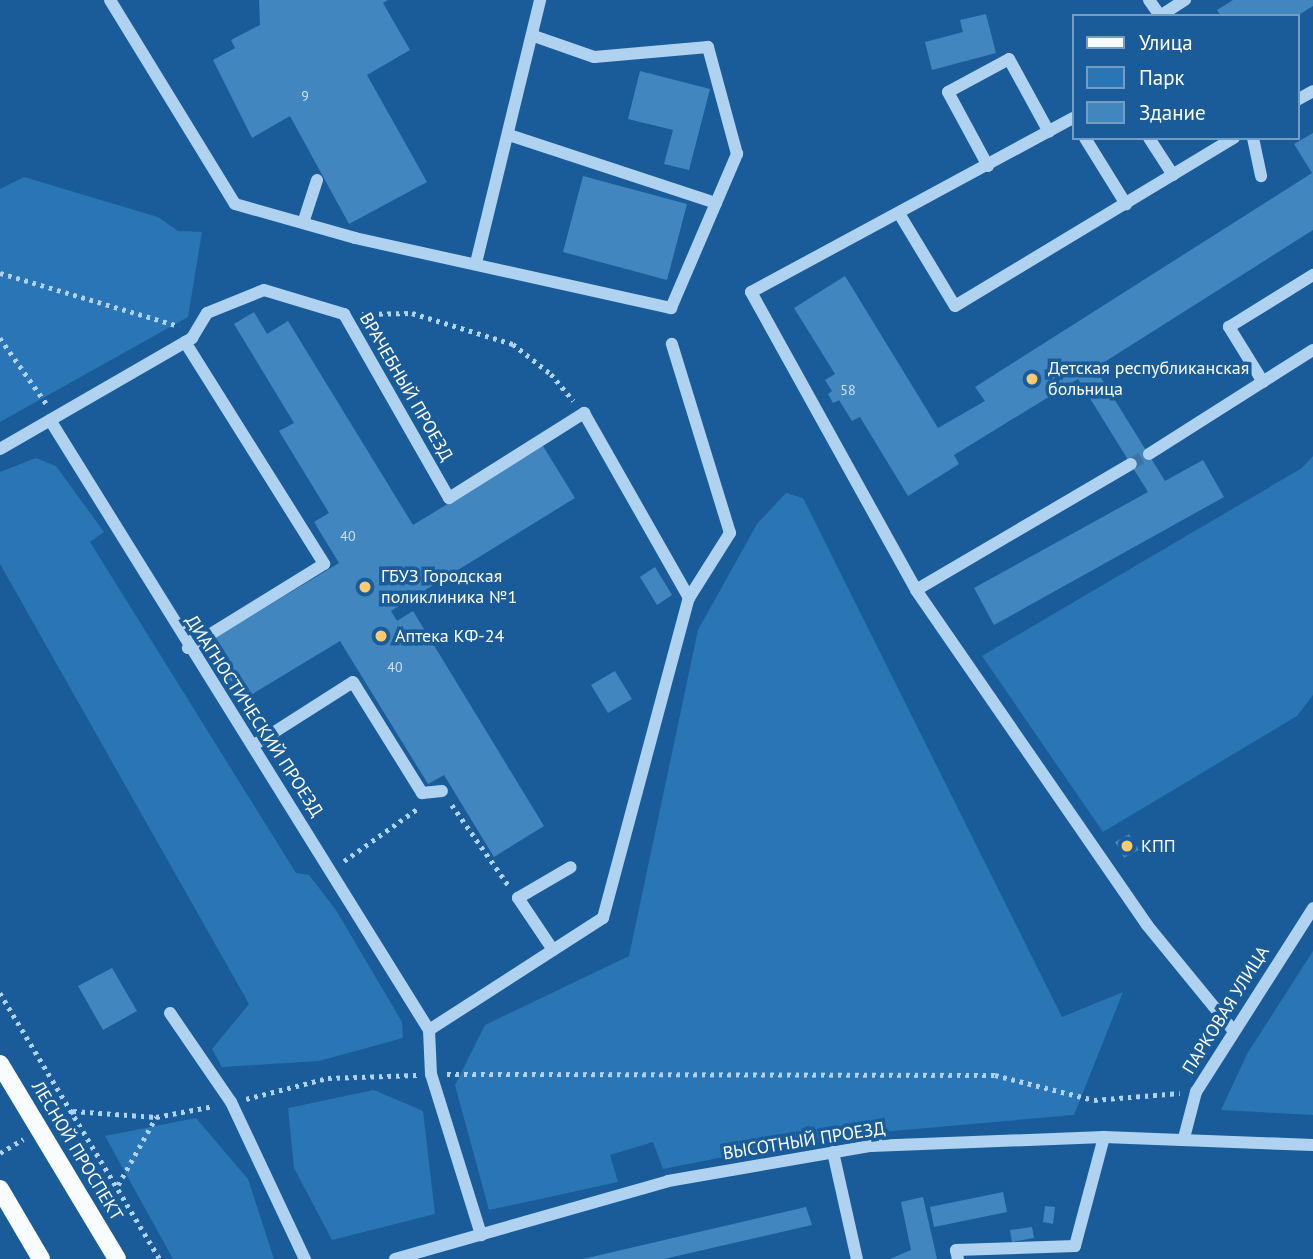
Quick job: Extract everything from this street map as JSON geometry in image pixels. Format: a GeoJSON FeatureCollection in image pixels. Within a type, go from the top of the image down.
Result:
{"type":"FeatureCollection","features":[{"type":"Feature","properties":{"kind":"main road","name":"ЛЕСНОЙ ПРОСПЕКТ"},"geometry":{"type":"LineString","coordinates":[[0,1064],[117,1259]]}},
{"type":"Feature","properties":{"kind":"main road"},"geometry":{"type":"LineString","coordinates":[[0,1189],[6,1211],[41,1259]]}},
{"type":"Feature","properties":{"kind":"street"},"geometry":{"type":"LineString","coordinates":[[110,0],[235,204],[304,220],[355,238],[671,308],[737,154],[709,47],[594,57],[534,36]]}},
{"type":"Feature","properties":{"kind":"street"},"geometry":{"type":"LineString","coordinates":[[476,263],[534,36],[540,0]]}},
{"type":"Feature","properties":{"kind":"street"},"geometry":{"type":"LineString","coordinates":[[1163,14],[1185,0]]}},
{"type":"Feature","properties":{"kind":"street"},"geometry":{"type":"LineString","coordinates":[[988,166],[948,92],[1009,59],[1049,132]]}},
{"type":"Feature","properties":{"kind":"street"},"geometry":{"type":"LineString","coordinates":[[1072,120],[900,215],[751,292],[916,590],[1147,925],[1232,1029]]}},
{"type":"Feature","properties":{"kind":"street"},"geometry":{"type":"LineString","coordinates":[[509,135],[716,203]]}},
{"type":"Feature","properties":{"kind":"street"},"geometry":{"type":"LineString","coordinates":[[1086,140],[1126,204]]}},
{"type":"Feature","properties":{"kind":"street"},"geometry":{"type":"LineString","coordinates":[[1150,140],[1173,175]]}},
{"type":"Feature","properties":{"kind":"street"},"geometry":{"type":"LineString","coordinates":[[900,215],[955,306],[1231,140]]}},
{"type":"Feature","properties":{"kind":"street"},"geometry":{"type":"LineString","coordinates":[[1253,140],[1261,176]]}},
{"type":"Feature","properties":{"kind":"street"},"geometry":{"type":"LineString","coordinates":[[304,220],[317,180]]}},
{"type":"Feature","properties":{"kind":"street"},"geometry":{"type":"LineString","coordinates":[[1263,382],[1229,327],[1313,275]]}},
{"type":"Feature","properties":{"kind":"street","name":"ВРАЧЕБНЫЙ ПРОЕЗД"},"geometry":{"type":"LineString","coordinates":[[0,449],[189,340],[207,313],[264,290],[344,314],[449,498],[584,413]]}},
{"type":"Feature","properties":{"kind":"street"},"geometry":{"type":"LineString","coordinates":[[188,648],[324,564],[189,340]]}},
{"type":"Feature","properties":{"kind":"street"},"geometry":{"type":"LineString","coordinates":[[481,1236],[431,1074],[429,1031],[603,918],[689,598],[730,533],[672,344]]}},
{"type":"Feature","properties":{"kind":"street"},"geometry":{"type":"LineString","coordinates":[[1149,454],[1313,350]]}},
{"type":"Feature","properties":{"kind":"street"},"geometry":{"type":"LineString","coordinates":[[584,413],[689,598]]}},
{"type":"Feature","properties":{"kind":"street","name":"ДИАГНОСТИЧЕСКИЙ ПРОЕЗД"},"geometry":{"type":"LineString","coordinates":[[53,419],[188,648],[254,745],[429,1031]]}},
{"type":"Feature","properties":{"kind":"street"},"geometry":{"type":"LineString","coordinates":[[916,590],[1131,464]]}},
{"type":"Feature","properties":{"kind":"street"},"geometry":{"type":"LineString","coordinates":[[254,745],[354,682],[422,793],[442,791]]}},
{"type":"Feature","properties":{"kind":"street"},"geometry":{"type":"LineString","coordinates":[[553,950],[518,898],[571,867]]}},
{"type":"Feature","properties":{"kind":"street","name":"ПАРКОВАЯ УЛИЦА"},"geometry":{"type":"LineString","coordinates":[[1184,1138],[1196,1092],[1232,1029],[1313,908]]}},
{"type":"Feature","properties":{"kind":"street"},"geometry":{"type":"LineString","coordinates":[[170,1013],[231,1102],[305,1259]]}},
{"type":"Feature","properties":{"kind":"street"},"geometry":{"type":"LineString","coordinates":[[958,1259],[956,1250],[1075,1246],[1104,1137]]}},
{"type":"Feature","properties":{"kind":"street","name":"ВЫСОТНЫЙ ПРОЕЗД"},"geometry":{"type":"LineString","coordinates":[[395,1259],[668,1181],[871,1146],[1104,1137],[1313,1145]]}},
{"type":"Feature","properties":{"kind":"street"},"geometry":{"type":"LineString","coordinates":[[833,1152],[857,1259]]}},
{"type":"Feature","properties":{"kind":"street"},"geometry":{"type":"LineString","coordinates":[[444,1245],[450,1259]]}},
{"type":"Feature","properties":{"kind":"path"},"geometry":{"type":"LineString","coordinates":[[0,273],[174,322],[189,340]]}},
{"type":"Feature","properties":{"kind":"path"},"geometry":{"type":"LineString","coordinates":[[344,314],[412,313],[513,344],[551,373],[584,413]]}},
{"type":"Feature","properties":{"kind":"path"},"geometry":{"type":"LineString","coordinates":[[0,338],[53,419]]}},
{"type":"Feature","properties":{"kind":"path"},"geometry":{"type":"LineString","coordinates":[[332,870],[442,791]]}},
{"type":"Feature","properties":{"kind":"path"},"geometry":{"type":"LineString","coordinates":[[456,810],[503,878]]}},
{"type":"Feature","properties":{"kind":"path"},"geometry":{"type":"LineString","coordinates":[[0,993],[160,1259]]}},
{"type":"Feature","properties":{"kind":"path"},"geometry":{"type":"LineString","coordinates":[[0,1153],[73,1111],[156,1117],[328,1079],[431,1074],[995,1075],[1094,1100],[1196,1092]]}},
{"type":"Feature","properties":{"kind":"path"},"geometry":{"type":"LineString","coordinates":[[117,1185],[156,1117]]}},
{"type":"Feature","properties":{"kind":"green space"},"geometry":{"type":"Polygon","coordinates":[[[24,177],[158,217],[178,231],[202,232],[188,317],[0,422],[0,189],[24,177]]]}},
{"type":"Feature","properties":{"kind":"green space"},"geometry":{"type":"Polygon","coordinates":[[[1313,456],[1313,695],[1297,716],[1103,832],[982,656],[1302,468],[1313,456]]]}},
{"type":"Feature","properties":{"kind":"green space"},"geometry":{"type":"Polygon","coordinates":[[[36,458],[56,466],[104,532],[90,542],[296,873],[309,875],[336,910],[402,1022],[403,1038],[319,1061],[222,1067],[212,1049],[249,1004],[0,564],[0,472],[36,458]]]}},
{"type":"Feature","properties":{"kind":"green space"},"geometry":{"type":"Polygon","coordinates":[[[786,493],[803,498],[1062,1017],[1123,992],[1074,1115],[825,1137],[663,1169],[653,1142],[610,1155],[618,1182],[489,1210],[455,1085],[485,1025],[629,956],[698,630],[757,524],[786,493]]]}},
{"type":"Feature","properties":{"kind":"green space"},"geometry":{"type":"Polygon","coordinates":[[[1313,951],[1313,1115],[1221,1110],[1247,1054],[1313,951]]]}},
{"type":"Feature","properties":{"kind":"green space"},"geometry":{"type":"Polygon","coordinates":[[[374,1090],[423,1111],[435,1214],[332,1240],[294,1168],[288,1108],[374,1090]]]}},
{"type":"Feature","properties":{"kind":"green space"},"geometry":{"type":"Polygon","coordinates":[[[196,1118],[248,1179],[274,1259],[173,1259],[105,1136],[196,1118]]]}},
{"type":"Feature","properties":{"kind":"building"},"geometry":{"type":"Polygon","coordinates":[[[259,0],[388,0],[383,3],[410,50],[367,75],[427,182],[349,224],[290,116],[252,138],[213,60],[235,48],[231,40],[260,25],[259,0]]]}},
{"type":"Feature","properties":{"kind":"building"},"geometry":{"type":"Polygon","coordinates":[[[1233,0],[1313,0],[1313,6],[1299,15],[1220,14],[1217,10],[1233,0]]]}},
{"type":"Feature","properties":{"kind":"building"},"geometry":{"type":"Polygon","coordinates":[[[986,14],[996,53],[932,70],[925,42],[963,32],[960,20],[986,14]]]}},
{"type":"Feature","properties":{"kind":"building"},"geometry":{"type":"Polygon","coordinates":[[[640,71],[710,89],[689,170],[664,164],[673,130],[628,119],[640,71]]]}},
{"type":"Feature","properties":{"kind":"building","name":"Детская республиканская больница"},"geometry":{"type":"Polygon","coordinates":[[[1313,133],[1313,230],[1095,368],[1165,481],[1203,460],[1224,497],[994,625],[974,588],[1148,492],[1078,379],[954,455],[959,464],[908,496],[860,417],[852,421],[839,400],[833,403],[828,394],[832,391],[825,380],[835,374],[794,308],[845,276],[938,428],[985,401],[975,387],[1312,173],[1294,144],[1313,133]]]}},
{"type":"Feature","properties":{"kind":"building"},"geometry":{"type":"Polygon","coordinates":[[[583,176],[687,204],[667,280],[563,252],[583,176]]]}},
{"type":"Feature","properties":{"kind":"building","name":"ГБУЗ Городская поликлиника №1"},"geometry":{"type":"Polygon","coordinates":[[[254,312],[267,334],[288,321],[413,525],[543,446],[575,498],[391,611],[397,621],[413,611],[544,826],[494,857],[444,775],[428,784],[340,641],[241,701],[206,643],[339,563],[314,522],[329,513],[279,431],[294,423],[234,324],[254,312]]]}},
{"type":"Feature","properties":{"kind":"building"},"geometry":{"type":"Polygon","coordinates":[[[655,567],[672,595],[657,605],[640,577],[655,567]]]}},
{"type":"Feature","properties":{"kind":"building"},"geometry":{"type":"Polygon","coordinates":[[[615,671],[632,699],[608,713],[591,685],[615,671]]]}},
{"type":"Feature","properties":{"kind":"building","name":"КПП"},"geometry":{"type":"Polygon","coordinates":[[[1129,834],[1139,850],[1124,858],[1115,842],[1129,834]]]}},
{"type":"Feature","properties":{"kind":"building"},"geometry":{"type":"Polygon","coordinates":[[[112,968],[137,1011],[103,1030],[78,986],[112,968]]]}},
{"type":"Feature","properties":{"kind":"building"},"geometry":{"type":"Polygon","coordinates":[[[1003,1192],[1007,1212],[934,1227],[930,1207],[1003,1192]]]}},
{"type":"Feature","properties":{"kind":"building"},"geometry":{"type":"Polygon","coordinates":[[[923,1197],[937,1259],[890,1259],[911,1250],[901,1202],[923,1197]]]}},
{"type":"Feature","properties":{"kind":"building"},"geometry":{"type":"Polygon","coordinates":[[[1045,1206],[1055,1207],[1053,1224],[1043,1222],[1045,1206]]]}},
{"type":"Feature","properties":{"kind":"building"},"geometry":{"type":"Polygon","coordinates":[[[806,1207],[812,1225],[664,1259],[583,1259],[806,1207]]]}},
{"type":"Feature","properties":{"kind":"building"},"geometry":{"type":"Polygon","coordinates":[[[1032,1227],[1034,1238],[1012,1242],[1010,1230],[1032,1227]]]}},
{"type":"Feature","properties":{"kind":"tunnel"},"geometry":{"type":"LineString","coordinates":[[1131,464],[1149,454]]}},
{"type":"Feature","properties":{"kind":"place","name":"Детская республиканская больница"},"geometry":{"type":"Point","coordinates":[1032,379]}},
{"type":"Feature","properties":{"kind":"place","name":"ГБУЗ Городская поликлиника №1"},"geometry":{"type":"Point","coordinates":[365,587]}},
{"type":"Feature","properties":{"kind":"place","name":"Аптека КФ-24"},"geometry":{"type":"Point","coordinates":[381,636]}},
{"type":"Feature","properties":{"kind":"place","name":"КПП"},"geometry":{"type":"Point","coordinates":[1127,846]}}]}
